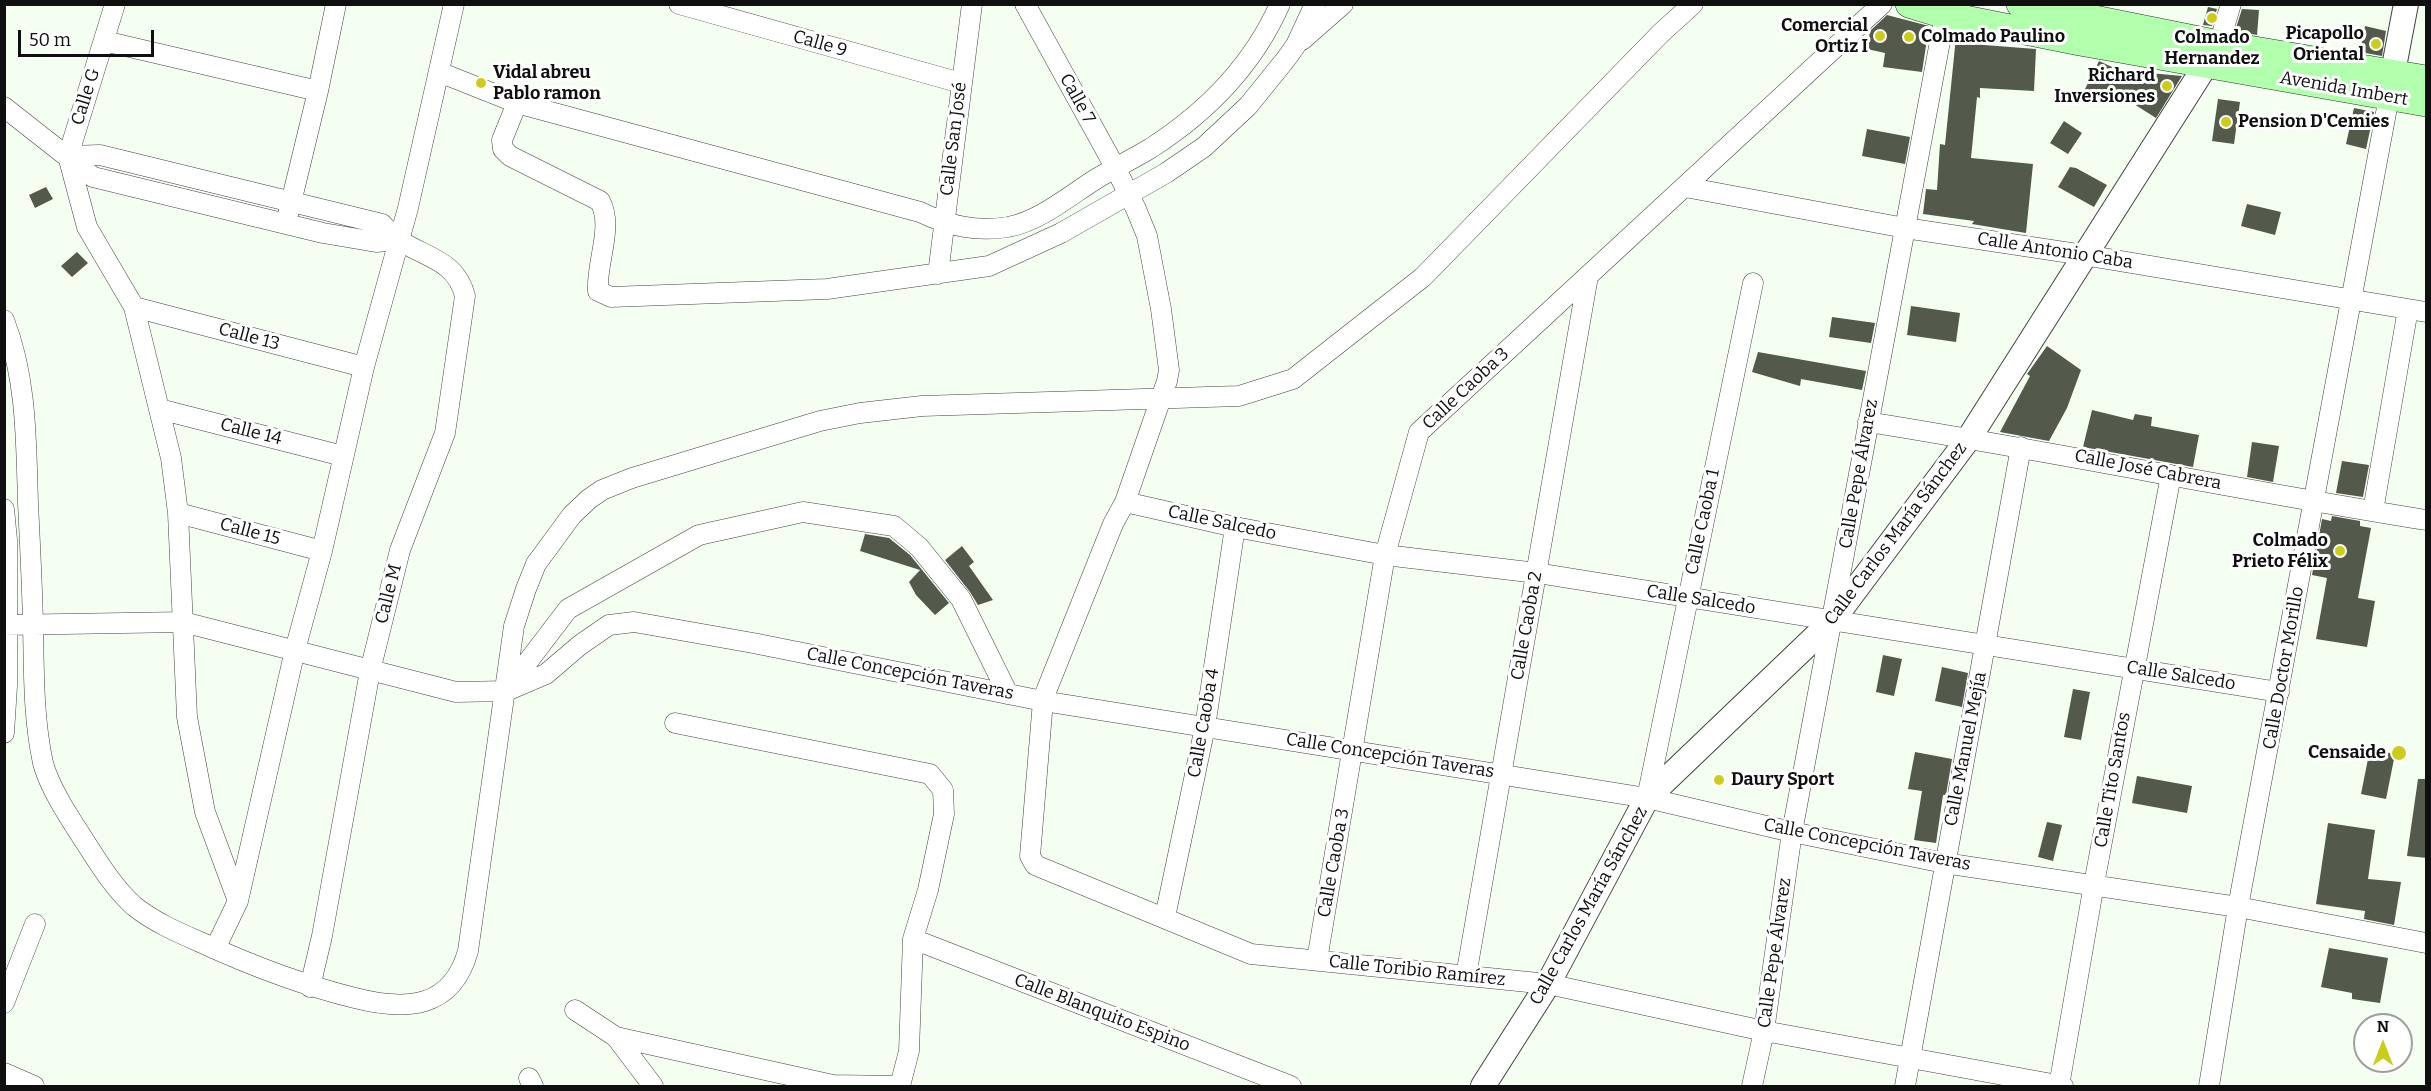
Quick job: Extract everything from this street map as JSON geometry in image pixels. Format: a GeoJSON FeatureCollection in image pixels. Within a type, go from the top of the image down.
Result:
{"type":"FeatureCollection","features":[{"type":"Feature","properties":{"kind":"main road","name":"Avenida Imbert"},"geometry":{"type":"LineString","coordinates":[[1909,4],[2391,85],[2427,104]]}},
{"type":"Feature","properties":{"kind":"main road","name":"Avenida Imbert"},"geometry":{"type":"LineString","coordinates":[[2020,4],[2086,11],[2212,55]]}},
{"type":"Feature","properties":{"kind":"main road","name":"Avenida Imbert"},"geometry":{"type":"LineString","coordinates":[[2391,85],[2427,79]]}},
{"type":"Feature","properties":{"kind":"street","name":"Calle G"},"geometry":{"type":"LineString","coordinates":[[68,156],[115,4]]}},
{"type":"Feature","properties":{"kind":"street"},"geometry":{"type":"LineString","coordinates":[[215,949],[238,901],[295,650],[322,551],[363,367],[408,208],[454,4]]}},
{"type":"Feature","properties":{"kind":"street","name":"Calle 9"},"geometry":{"type":"LineString","coordinates":[[679,4],[961,83]]}},
{"type":"Feature","properties":{"kind":"street","name":"Calle San José"},"geometry":{"type":"LineString","coordinates":[[938,274],[972,4]]}},
{"type":"Feature","properties":{"kind":"street","name":"Calle 7"},"geometry":{"type":"LineString","coordinates":[[1025,4],[1115,167],[1147,236],[1161,309],[1169,370],[1162,399],[1125,502],[1109,535],[1043,701],[1030,856],[1032,862]]}},
{"type":"Feature","properties":{"kind":"street"},"geometry":{"type":"LineString","coordinates":[[439,72],[517,103],[920,212],[943,224],[979,230],[1011,226],[1039,215],[1115,167],[1151,148],[1220,94],[1250,60],[1272,24],[1280,4]]}},
{"type":"Feature","properties":{"kind":"street"},"geometry":{"type":"LineString","coordinates":[[1296,45],[1315,4]]}},
{"type":"Feature","properties":{"kind":"street"},"geometry":{"type":"LineString","coordinates":[[517,103],[502,140],[503,148],[510,156],[600,201],[606,212],[597,279],[598,291],[611,297],[827,289],[989,266],[1061,233],[1166,172],[1204,147],[1248,106],[1296,45],[1342,4]]}},
{"type":"Feature","properties":{"kind":"street"},"geometry":{"type":"LineString","coordinates":[[4,320],[15,349],[22,385],[33,623],[34,698],[44,766],[65,812],[108,878],[134,906],[159,924],[310,987],[381,1005],[414,1004],[435,996],[457,980],[468,951],[514,626],[536,564],[572,515],[589,499],[602,490],[632,478],[820,421],[860,412],[922,406],[1239,396],[1262,391],[1293,379],[1423,277],[1661,33],[1693,4]]}},
{"type":"Feature","properties":{"kind":"street","name":"Calle Caoba 3"},"geometry":{"type":"LineString","coordinates":[[1317,960],[1385,555],[1419,432],[1882,4]]}},
{"type":"Feature","properties":{"kind":"street"},"geometry":{"type":"LineString","coordinates":[[2212,55],[2231,4]]}},
{"type":"Feature","properties":{"kind":"street"},"geometry":{"type":"LineString","coordinates":[[2391,85],[2406,4]]}},
{"type":"Feature","properties":{"kind":"street"},"geometry":{"type":"LineString","coordinates":[[286,225],[318,91],[333,5]]}},
{"type":"Feature","properties":{"kind":"street","name":"Calle Pepe Álvarez"},"geometry":{"type":"LineString","coordinates":[[1752,1086],[1764,1031],[1792,832],[1946,10]]}},
{"type":"Feature","properties":{"kind":"street"},"geometry":{"type":"LineString","coordinates":[[104,41],[318,91]]}},
{"type":"Feature","properties":{"kind":"street","name":"Calle Carlos María Sánchez"},"geometry":{"type":"LineString","coordinates":[[1483,1086],[1548,984],[1647,798],[1832,621],[1969,438],[2212,55]]}},
{"type":"Feature","properties":{"kind":"street","name":"Calle Doctor Morillo"},"geometry":{"type":"LineString","coordinates":[[2209,1086],[2238,907],[2391,85]]}},
{"type":"Feature","properties":{"kind":"street"},"geometry":{"type":"LineString","coordinates":[[4,107],[93,177],[286,225],[376,242],[398,240]]}},
{"type":"Feature","properties":{"kind":"street","name":"Calle M"},"geometry":{"type":"LineString","coordinates":[[68,156],[100,155],[382,224],[398,240],[436,259],[461,281],[465,296],[445,433],[400,550],[370,671],[324,925],[310,987]]}},
{"type":"Feature","properties":{"kind":"street"},"geometry":{"type":"LineString","coordinates":[[68,156],[87,227],[134,307],[171,458],[178,513],[187,717],[205,812],[238,901]]}},
{"type":"Feature","properties":{"kind":"street","name":"Calle Antonio Caba"},"geometry":{"type":"LineString","coordinates":[[1685,187],[1905,228],[2084,255],[2417,311]]}},
{"type":"Feature","properties":{"kind":"street","name":"Calle Caoba 2"},"geometry":{"type":"LineString","coordinates":[[1467,976],[1588,276]]}},
{"type":"Feature","properties":{"kind":"street","name":"Calle Caoba 1"},"geometry":{"type":"LineString","coordinates":[[1647,798],[1753,283]]}},
{"type":"Feature","properties":{"kind":"street","name":"Calle 13"},"geometry":{"type":"LineString","coordinates":[[134,307],[363,367]]}},
{"type":"Feature","properties":{"kind":"street"},"geometry":{"type":"LineString","coordinates":[[2373,511],[2417,311]]}},
{"type":"Feature","properties":{"kind":"street","name":"Calle 14"},"geometry":{"type":"LineString","coordinates":[[159,409],[343,456]]}},
{"type":"Feature","properties":{"kind":"street","name":"Calle José Cabrera"},"geometry":{"type":"LineString","coordinates":[[1869,422],[2021,447],[2314,502],[2427,520]]}},
{"type":"Feature","properties":{"kind":"street","name":"Calle Manuel Mejía"},"geometry":{"type":"LineString","coordinates":[[1905,1086],[2021,447]]}},
{"type":"Feature","properties":{"kind":"street","name":"Calle Tito Santos"},"geometry":{"type":"LineString","coordinates":[[2060,1086],[2133,669],[2171,475]]}},
{"type":"Feature","properties":{"kind":"street","name":"Calle Salcedo"},"geometry":{"type":"LineString","coordinates":[[1125,502],[1235,527],[1385,555],[1537,573],[2279,692]]}},
{"type":"Feature","properties":{"kind":"street"},"geometry":{"type":"LineString","coordinates":[[4,509],[7,540],[5,625],[7,686],[4,733]]}},
{"type":"Feature","properties":{"kind":"street"},"geometry":{"type":"LineString","coordinates":[[506,691],[568,609],[699,535],[803,512],[894,526],[919,547],[961,599],[1008,694]]}},
{"type":"Feature","properties":{"kind":"street","name":"Calle 15"},"geometry":{"type":"LineString","coordinates":[[178,513],[322,551]]}},
{"type":"Feature","properties":{"kind":"street","name":"Calle Caoba 4"},"geometry":{"type":"LineString","coordinates":[[1165,917],[1205,727],[1235,527]]}},
{"type":"Feature","properties":{"kind":"street","name":"Calle Concepción Taveras"},"geometry":{"type":"LineString","coordinates":[[5,625],[183,622],[456,692],[506,691],[546,674],[580,645],[609,625],[634,622],[753,643],[1043,701],[1647,798],[1792,832],[1944,863],[2238,907],[2427,943]]}},
{"type":"Feature","properties":{"kind":"street"},"geometry":{"type":"LineString","coordinates":[[675,723],[930,774],[943,790],[944,814],[928,890],[913,939],[909,1052],[900,1086]]}},
{"type":"Feature","properties":{"kind":"street","name":"Calle Toribio Ramírez"},"geometry":{"type":"LineString","coordinates":[[1032,862],[1251,954],[1548,984],[1764,1031],[2060,1086]]}},
{"type":"Feature","properties":{"kind":"street"},"geometry":{"type":"LineString","coordinates":[[4,1003],[35,924]]}},
{"type":"Feature","properties":{"kind":"street","name":"Calle Blanquito Espino"},"geometry":{"type":"LineString","coordinates":[[913,939],[1291,1086]]}},
{"type":"Feature","properties":{"kind":"street"},"geometry":{"type":"LineString","coordinates":[[575,1010],[616,1037],[653,1086]]}},
{"type":"Feature","properties":{"kind":"street"},"geometry":{"type":"LineString","coordinates":[[616,1037],[831,1085],[895,1086]]}},
{"type":"Feature","properties":{"kind":"street"},"geometry":{"type":"LineString","coordinates":[[4,1073],[34,1086]]}},
{"type":"Feature","properties":{"kind":"building","name":"Colmado Hernandez"},"geometry":{"type":"Polygon","coordinates":[[[2208,7],[2217,9],[2212,26],[2203,25],[2208,7]]]}},
{"type":"Feature","properties":{"kind":"building"},"geometry":{"type":"Polygon","coordinates":[[[2242,9],[2259,10],[2257,35],[2235,31],[2242,9]]]}},
{"type":"Feature","properties":{"kind":"building","name":"Colmado Paulino"},"geometry":{"type":"Polygon","coordinates":[[[1887,15],[1929,26],[1922,72],[1883,67],[1885,53],[1867,49],[1870,31],[1887,15]]]}},
{"type":"Feature","properties":{"kind":"building","name":"Picapollo Oriental"},"geometry":{"type":"Polygon","coordinates":[[[2365,26],[2386,31],[2382,56],[2360,52],[2365,26]]]}},
{"type":"Feature","properties":{"kind":"building"},"geometry":{"type":"Polygon","coordinates":[[[1956,37],[1984,39],[1984,45],[2036,49],[2034,91],[1980,88],[1980,98],[1977,97],[1971,158],[2033,164],[2026,233],[1972,224],[1974,221],[1923,214],[1926,189],[1937,190],[1940,144],[1945,145],[1956,37]]]}},
{"type":"Feature","properties":{"kind":"building"},"geometry":{"type":"Polygon","coordinates":[[[2099,61],[2145,82],[2150,73],[2182,76],[2156,118],[2115,92],[2109,103],[2084,91],[2099,61]]]}},
{"type":"Feature","properties":{"kind":"building","name":"Pension D'Cemies"},"geometry":{"type":"Polygon","coordinates":[[[2218,99],[2240,102],[2234,144],[2212,141],[2218,99]]]}},
{"type":"Feature","properties":{"kind":"building"},"geometry":{"type":"Polygon","coordinates":[[[2354,108],[2374,112],[2366,149],[2346,144],[2354,108]]]}},
{"type":"Feature","properties":{"kind":"building"},"geometry":{"type":"Polygon","coordinates":[[[2064,121],[2082,133],[2068,154],[2050,143],[2064,121]]]}},
{"type":"Feature","properties":{"kind":"building"},"geometry":{"type":"Polygon","coordinates":[[[1867,129],[1910,137],[1905,164],[1862,156],[1867,129]]]}},
{"type":"Feature","properties":{"kind":"building"},"geometry":{"type":"Polygon","coordinates":[[[2070,167],[2107,185],[2094,207],[2058,187],[2070,167]]]}},
{"type":"Feature","properties":{"kind":"building"},"geometry":{"type":"Polygon","coordinates":[[[46,187],[53,199],[35,208],[29,195],[46,187]]]}},
{"type":"Feature","properties":{"kind":"building"},"geometry":{"type":"Polygon","coordinates":[[[2247,204],[2281,212],[2275,235],[2241,226],[2247,204]]]}},
{"type":"Feature","properties":{"kind":"building"},"geometry":{"type":"Polygon","coordinates":[[[77,252],[88,263],[72,277],[61,266],[77,252]]]}},
{"type":"Feature","properties":{"kind":"building"},"geometry":{"type":"Polygon","coordinates":[[[1911,306],[1960,313],[1956,342],[1907,335],[1911,306]]]}},
{"type":"Feature","properties":{"kind":"building"},"geometry":{"type":"Polygon","coordinates":[[[1832,317],[1875,323],[1871,343],[1829,337],[1832,317]]]}},
{"type":"Feature","properties":{"kind":"building"},"geometry":{"type":"Polygon","coordinates":[[[2047,346],[2081,370],[2067,408],[2049,441],[2000,432],[2030,376],[2027,374],[2047,346]]]}},
{"type":"Feature","properties":{"kind":"building"},"geometry":{"type":"Polygon","coordinates":[[[1758,352],[1866,371],[1862,390],[1801,379],[1800,386],[1752,372],[1758,352]]]}},
{"type":"Feature","properties":{"kind":"building"},"geometry":{"type":"Polygon","coordinates":[[[2092,410],[2133,420],[2135,414],[2152,417],[2151,426],[2199,435],[2193,467],[2083,447],[2092,410]]]}},
{"type":"Feature","properties":{"kind":"building"},"geometry":{"type":"Polygon","coordinates":[[[2252,442],[2279,446],[2273,482],[2247,477],[2252,442]]]}},
{"type":"Feature","properties":{"kind":"building"},"geometry":{"type":"Polygon","coordinates":[[[2342,461],[2369,465],[2363,497],[2336,493],[2342,461]]]}},
{"type":"Feature","properties":{"kind":"building"},"geometry":{"type":"Polygon","coordinates":[[[2332,516],[2360,521],[2360,526],[2371,528],[2358,598],[2375,601],[2367,647],[2316,639],[2327,578],[2312,575],[2322,519],[2331,521],[2332,516]]]}},
{"type":"Feature","properties":{"kind":"building"},"geometry":{"type":"Polygon","coordinates":[[[865,534],[889,538],[910,555],[949,603],[935,615],[916,595],[909,582],[920,570],[860,551],[865,534]]]}},
{"type":"Feature","properties":{"kind":"building"},"geometry":{"type":"Polygon","coordinates":[[[962,546],[974,562],[969,566],[993,600],[978,605],[945,560],[962,546]]]}},
{"type":"Feature","properties":{"kind":"building"},"geometry":{"type":"Polygon","coordinates":[[[1883,655],[1902,659],[1894,696],[1876,692],[1883,655]]]}},
{"type":"Feature","properties":{"kind":"building"},"geometry":{"type":"Polygon","coordinates":[[[1942,667],[1968,673],[1962,707],[1935,701],[1942,667]]]}},
{"type":"Feature","properties":{"kind":"building"},"geometry":{"type":"Polygon","coordinates":[[[2073,689],[2090,692],[2081,740],[2064,737],[2073,689]]]}},
{"type":"Feature","properties":{"kind":"building"},"geometry":{"type":"Polygon","coordinates":[[[2370,749],[2395,754],[2386,799],[2361,794],[2370,749]]]}},
{"type":"Feature","properties":{"kind":"building"},"geometry":{"type":"Polygon","coordinates":[[[1915,752],[1952,759],[1946,795],[1943,795],[1936,843],[1914,840],[1922,791],[1908,789],[1915,752]]]}},
{"type":"Feature","properties":{"kind":"building"},"geometry":{"type":"Polygon","coordinates":[[[2137,776],[2192,786],[2187,813],[2132,803],[2137,776]]]}},
{"type":"Feature","properties":{"kind":"building"},"geometry":{"type":"Polygon","coordinates":[[[2418,779],[2427,779],[2427,858],[2407,856],[2418,779]]]}},
{"type":"Feature","properties":{"kind":"building"},"geometry":{"type":"Polygon","coordinates":[[[2047,822],[2062,825],[2053,861],[2038,857],[2047,822]]]}},
{"type":"Feature","properties":{"kind":"building"},"geometry":{"type":"Polygon","coordinates":[[[2328,823],[2375,830],[2368,879],[2401,882],[2394,925],[2364,919],[2365,911],[2316,904],[2328,823]]]}},
{"type":"Feature","properties":{"kind":"building"},"geometry":{"type":"Polygon","coordinates":[[[2329,948],[2388,958],[2380,1003],[2352,999],[2352,993],[2321,987],[2329,948]]]}},
{"type":"Feature","properties":{"kind":"place","name":"Colmado Hernandez"},"geometry":{"type":"Point","coordinates":[2212,18]}},
{"type":"Feature","properties":{"kind":"place","name":"Comercial Ortiz I"},"geometry":{"type":"Point","coordinates":[1880,36]}},
{"type":"Feature","properties":{"kind":"place","name":"Colmado Paulino"},"geometry":{"type":"Point","coordinates":[1909,37]}},
{"type":"Feature","properties":{"kind":"place","name":"Picapollo Oriental"},"geometry":{"type":"Point","coordinates":[2376,44]}},
{"type":"Feature","properties":{"kind":"place","name":"Vidal abreu Pablo ramon"},"geometry":{"type":"Point","coordinates":[481,83]}},
{"type":"Feature","properties":{"kind":"place","name":"Richard Inversiones"},"geometry":{"type":"Point","coordinates":[2167,86]}},
{"type":"Feature","properties":{"kind":"place","name":"Pension D'Cemies"},"geometry":{"type":"Point","coordinates":[2226,122]}},
{"type":"Feature","properties":{"kind":"place","name":"Colmado Prieto Félix"},"geometry":{"type":"Point","coordinates":[2340,551]}},
{"type":"Feature","properties":{"kind":"place","name":"Censaide"},"geometry":{"type":"Point","coordinates":[2399,753]}},
{"type":"Feature","properties":{"kind":"place","name":"Daury Sport"},"geometry":{"type":"Point","coordinates":[1719,780]}}]}
